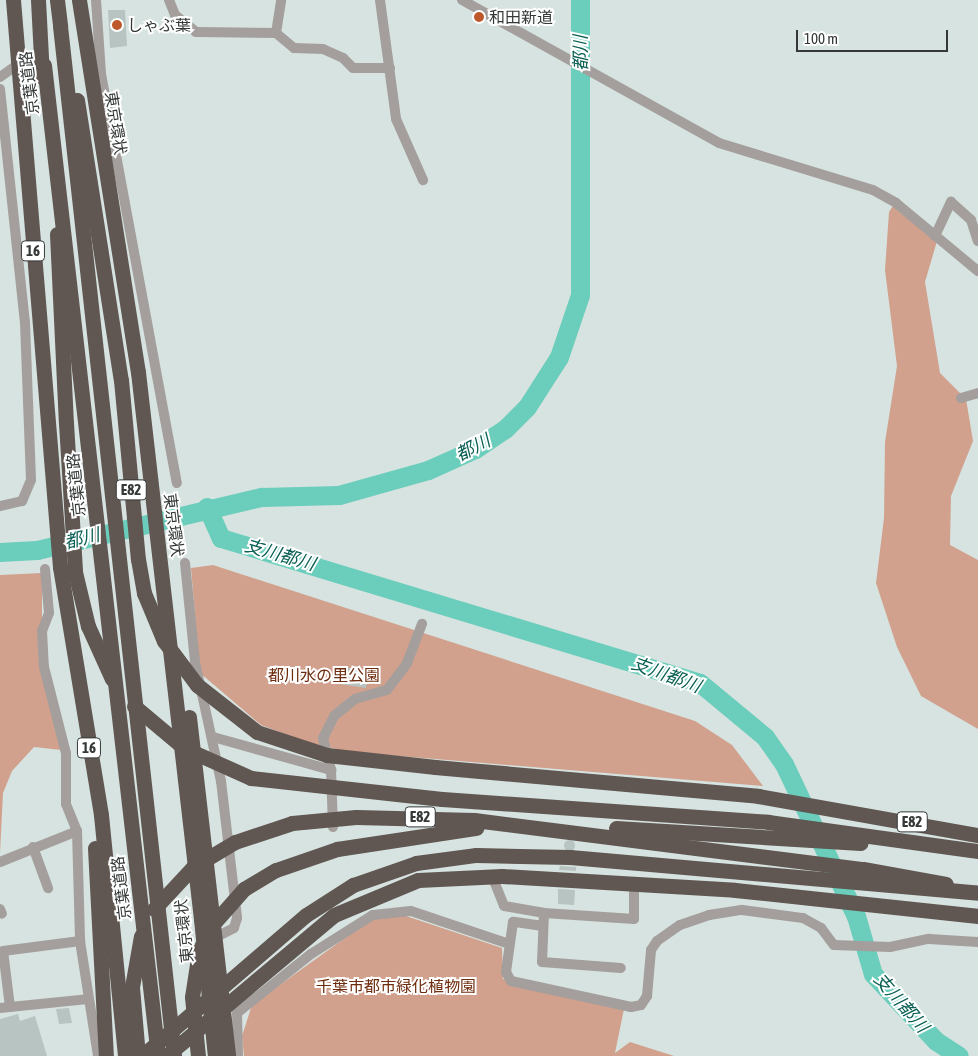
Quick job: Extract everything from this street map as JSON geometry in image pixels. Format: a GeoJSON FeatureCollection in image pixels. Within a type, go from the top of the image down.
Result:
{"type":"FeatureCollection","features":[{"type":"Feature","properties":{"kind":"highway","name":"16"},"geometry":{"type":"LineString","coordinates":[[14,0],[17,65],[54,502],[53,568],[65,607],[101,815],[125,1056]]}},
{"type":"Feature","properties":{"kind":"highway","name":"京葉道路"},"geometry":{"type":"LineString","coordinates":[[38,0],[158,1056]]}},
{"type":"Feature","properties":{"kind":"highway","name":"京葉道路"},"geometry":{"type":"LineString","coordinates":[[56,0],[174,1056]]}},
{"type":"Feature","properties":{"kind":"highway","name":"東京環状"},"geometry":{"type":"LineString","coordinates":[[79,0],[152,491],[176,675],[215,1056]]}},
{"type":"Feature","properties":{"kind":"highway","name":"E82"},"geometry":{"type":"LineString","coordinates":[[60,26],[66,37],[119,370],[139,566],[149,608],[164,641],[197,685],[257,732],[327,756],[758,796],[846,810],[978,835]]}},
{"type":"Feature","properties":{"kind":"highway","name":"E82"},"geometry":{"type":"LineString","coordinates":[[44,65],[42,84],[60,280],[71,545],[82,607],[109,673],[129,700],[168,738],[231,771],[293,785],[442,799],[768,822],[978,859]]}},
{"type":"Feature","properties":{"kind":"highway"},"geometry":{"type":"LineString","coordinates":[[65,607],[70,695],[94,838],[106,1056]]}},
{"type":"Feature","properties":{"kind":"highway"},"geometry":{"type":"LineString","coordinates":[[176,675],[190,728],[222,984],[231,1009],[228,1056]]}},
{"type":"Feature","properties":{"kind":"highway","name":"E82"},"geometry":{"type":"LineString","coordinates":[[138,1056],[134,963],[154,908],[181,878],[207,858],[235,842],[292,823],[364,817],[474,820],[863,869],[978,891]]}},
{"type":"Feature","properties":{"kind":"highway","name":"E82"},"geometry":{"type":"LineString","coordinates":[[198,1056],[193,981],[198,951],[213,924],[259,879],[312,856],[409,836],[500,827],[665,830],[858,837],[978,851]]}},
{"type":"Feature","properties":{"kind":"highway"},"geometry":{"type":"LineString","coordinates":[[142,1056],[222,984],[328,900],[353,885],[416,863],[476,855],[570,857],[978,891]]}},
{"type":"Feature","properties":{"kind":"highway"},"geometry":{"type":"LineString","coordinates":[[166,1056],[231,1009],[350,906],[418,880],[492,876],[634,884],[789,895],[978,916]]}},
{"type":"Feature","properties":{"kind":"street"},"geometry":{"type":"LineString","coordinates":[[96,0],[101,74],[177,483]]}},
{"type":"Feature","properties":{"kind":"street"},"geometry":{"type":"LineString","coordinates":[[169,0],[175,15],[196,32],[276,33],[294,48],[323,49],[343,58],[353,68],[390,68]]}},
{"type":"Feature","properties":{"kind":"street"},"geometry":{"type":"LineString","coordinates":[[276,33],[281,0]]}},
{"type":"Feature","properties":{"kind":"street"},"geometry":{"type":"LineString","coordinates":[[380,0],[396,119],[423,180]]}},
{"type":"Feature","properties":{"kind":"street"},"geometry":{"type":"LineString","coordinates":[[462,0],[740,153],[798,166],[873,190],[896,203],[978,271]]}},
{"type":"Feature","properties":{"kind":"street"},"geometry":{"type":"LineString","coordinates":[[0,77],[17,65]]}},
{"type":"Feature","properties":{"kind":"street"},"geometry":{"type":"LineString","coordinates":[[0,89],[24,313],[31,480],[22,501],[0,506]]}},
{"type":"Feature","properties":{"kind":"street"},"geometry":{"type":"LineString","coordinates":[[935,236],[951,202],[974,219],[978,241]]}},
{"type":"Feature","properties":{"kind":"street"},"geometry":{"type":"LineString","coordinates":[[961,398],[978,393]]}},
{"type":"Feature","properties":{"kind":"street"},"geometry":{"type":"LineString","coordinates":[[185,563],[195,662],[214,737],[238,918],[234,928],[216,937]]}},
{"type":"Feature","properties":{"kind":"street"},"geometry":{"type":"LineString","coordinates":[[53,568],[49,613],[42,631],[44,667],[66,753],[66,804],[77,831],[80,941],[98,1056]]}},
{"type":"Feature","properties":{"kind":"street"},"geometry":{"type":"LineString","coordinates":[[333,827],[332,770],[323,738],[334,716],[355,700],[387,690],[407,663],[422,624]]}},
{"type":"Feature","properties":{"kind":"street"},"geometry":{"type":"LineString","coordinates":[[214,737],[332,770]]}},
{"type":"Feature","properties":{"kind":"street"},"geometry":{"type":"LineString","coordinates":[[0,862],[33,847],[77,831]]}},
{"type":"Feature","properties":{"kind":"street"},"geometry":{"type":"LineString","coordinates":[[33,847],[48,888]]}},
{"type":"Feature","properties":{"kind":"street"},"geometry":{"type":"LineString","coordinates":[[492,876],[504,906],[544,913],[634,919],[634,884]]}},
{"type":"Feature","properties":{"kind":"street"},"geometry":{"type":"LineString","coordinates":[[543,926],[512,922],[506,972],[512,981],[631,1007],[641,1005],[647,996],[653,946],[693,920],[742,910],[803,918],[822,928],[834,944],[890,947],[929,939],[978,942]]}},
{"type":"Feature","properties":{"kind":"street"},"geometry":{"type":"LineString","coordinates":[[238,1056],[231,1009],[320,948],[382,912],[411,911],[509,944]]}},
{"type":"Feature","properties":{"kind":"street"},"geometry":{"type":"LineString","coordinates":[[544,913],[542,962],[621,968]]}},
{"type":"Feature","properties":{"kind":"street"},"geometry":{"type":"LineString","coordinates":[[80,941],[3,951],[5,1007],[88,999]]}},
{"type":"Feature","properties":{"kind":"green space"},"geometry":{"type":"Polygon","coordinates":[[[898,198],[937,241],[925,282],[940,373],[966,399],[973,441],[951,496],[950,545],[978,560],[978,729],[921,696],[897,647],[876,583],[884,518],[885,442],[897,366],[885,270],[889,212],[898,198]]]}},
{"type":"Feature","properties":{"kind":"green space","name":"都川水の里公園"},"geometry":{"type":"Polygon","coordinates":[[[213,565],[695,721],[732,745],[763,786],[350,752],[305,742],[261,725],[200,673],[191,568],[213,565]]]}},
{"type":"Feature","properties":{"kind":"green space"},"geometry":{"type":"Polygon","coordinates":[[[42,573],[42,622],[61,750],[34,747],[12,771],[3,793],[0,853],[0,575],[42,573]]]}},
{"type":"Feature","properties":{"kind":"green space","name":"千葉市都市緑化植物園"},"geometry":{"type":"Polygon","coordinates":[[[400,914],[502,948],[503,979],[624,1009],[615,1053],[630,1042],[674,1056],[244,1056],[242,1036],[252,1005],[370,920],[400,914]]]}},
{"type":"Feature","properties":{"kind":"building"},"geometry":{"type":"Polygon","coordinates":[[[108,10],[125,10],[127,46],[110,48],[108,10]]]}},
{"type":"Feature","properties":{"kind":"building"},"geometry":{"type":"Polygon","coordinates":[[[343,667],[369,672],[366,688],[340,684],[343,667]]]}},
{"type":"Feature","properties":{"kind":"building"},"geometry":{"type":"Polygon","coordinates":[[[569,839],[575,845],[569,851],[563,845],[569,839]]]}},
{"type":"Feature","properties":{"kind":"building"},"geometry":{"type":"Polygon","coordinates":[[[560,866],[576,867],[576,871],[559,870],[560,866]]]}},
{"type":"Feature","properties":{"kind":"building"},"geometry":{"type":"Polygon","coordinates":[[[558,889],[575,890],[574,905],[558,904],[558,889]]]}},
{"type":"Feature","properties":{"kind":"building"},"geometry":{"type":"Polygon","coordinates":[[[69,1008],[72,1023],[59,1024],[56,1009],[69,1008]]]}},
{"type":"Feature","properties":{"kind":"building"},"geometry":{"type":"Polygon","coordinates":[[[18,1014],[20,1021],[35,1016],[47,1056],[0,1056],[0,1019],[18,1014]]]}},
{"type":"Feature","properties":{"kind":"waterway","name":"都川"},"geometry":{"type":"LineString","coordinates":[[0,552],[37,550],[262,497],[339,495],[428,470],[475,449],[505,429],[527,407],[559,357],[580,295],[580,0]]}},
{"type":"Feature","properties":{"kind":"waterway","name":"支川都川"},"geometry":{"type":"LineString","coordinates":[[207,507],[221,538],[700,683],[765,737],[784,764],[856,916],[873,974],[936,1041],[959,1056]]}},
{"type":"Feature","properties":{"kind":"place","name":"和田新道"},"geometry":{"type":"Point","coordinates":[479,17]}},
{"type":"Feature","properties":{"kind":"place","name":"しゃぶ葉"},"geometry":{"type":"Point","coordinates":[117,25]}}]}
